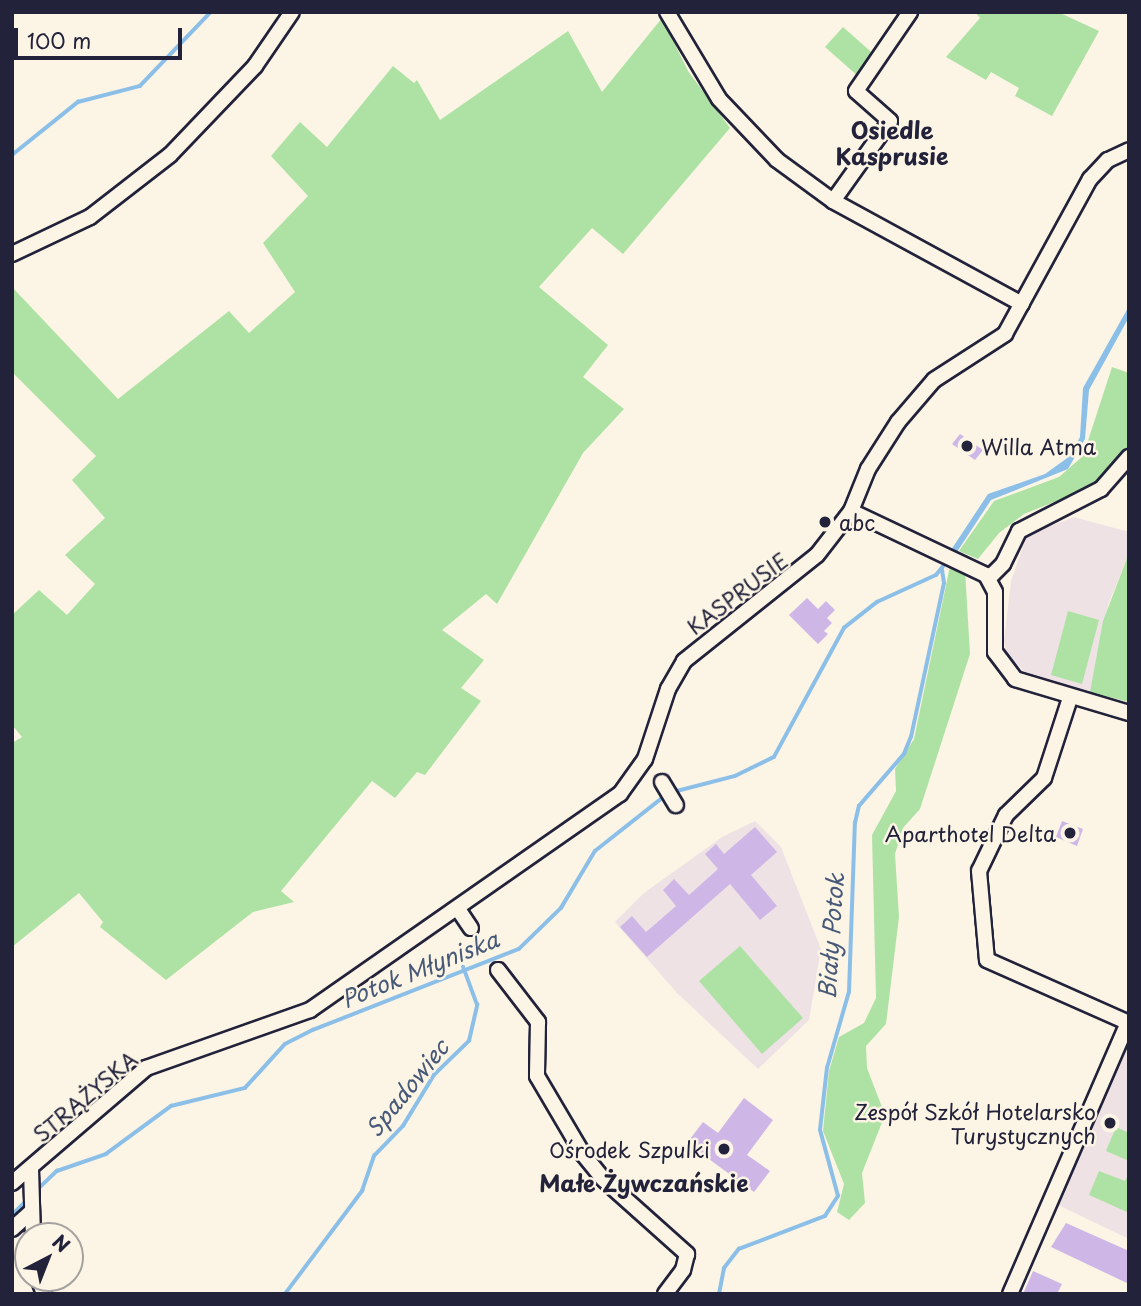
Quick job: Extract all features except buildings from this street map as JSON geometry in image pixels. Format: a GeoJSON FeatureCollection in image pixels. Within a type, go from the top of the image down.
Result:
{"type":"FeatureCollection","features":[{"type":"Feature","properties":{"kind":"street"},"geometry":{"type":"LineString","coordinates":[[12,254],[90,217],[162,162],[255,66],[292,12]]}},
{"type":"Feature","properties":{"kind":"street"},"geometry":{"type":"LineString","coordinates":[[667,12],[705,79],[741,125],[783,165],[833,201],[1022,304]]}},
{"type":"Feature","properties":{"kind":"street"},"geometry":{"type":"LineString","coordinates":[[833,201],[890,121],[856,91],[910,12]]}},
{"type":"Feature","properties":{"kind":"street","name":"KASPRUSIE"},"geometry":{"type":"LineString","coordinates":[[310,1010],[620,794],[644,762],[668,689],[687,658],[796,577],[851,511],[872,461],[913,402],[941,375],[998,341],[1022,304],[1093,175],[1129,150]]}},
{"type":"Feature","properties":{"kind":"street"},"geometry":{"type":"LineString","coordinates":[[989,578],[1019,531],[1101,489],[1129,457]]}},
{"type":"Feature","properties":{"kind":"street"},"geometry":{"type":"LineString","coordinates":[[851,511],[963,563],[989,578],[995,589],[992,639],[999,662],[1022,683],[1129,713]]}},
{"type":"Feature","properties":{"kind":"street"},"geometry":{"type":"LineString","coordinates":[[1010,1294],[1128,1023],[987,960],[979,872],[1006,815],[1044,778],[1070,698]]}},
{"type":"Feature","properties":{"kind":"street"},"geometry":{"type":"LineString","coordinates":[[662,782],[676,805]]}},
{"type":"Feature","properties":{"kind":"street"},"geometry":{"type":"LineString","coordinates":[[458,909],[471,928]]}},
{"type":"Feature","properties":{"kind":"street"},"geometry":{"type":"LineString","coordinates":[[498,970],[538,1022],[537,1076],[583,1154],[610,1186],[687,1254],[683,1270],[665,1294]]}},
{"type":"Feature","properties":{"kind":"street","name":"STRĄŻYSKA"},"geometry":{"type":"LineString","coordinates":[[12,1183],[32,1169],[146,1068],[310,1010]]}},
{"type":"Feature","properties":{"kind":"street"},"geometry":{"type":"LineString","coordinates":[[32,1169],[32,1222]]}},
{"type":"Feature","properties":{"kind":"street"},"geometry":{"type":"LineString","coordinates":[[12,1229],[31,1202]]}},
{"type":"Feature","properties":{"kind":"shaded area"},"geometry":{"type":"Polygon","coordinates":[[[1074,517],[1129,532],[1129,553],[1108,605],[1090,692],[1025,672],[1007,655],[1004,641],[1011,581],[1027,535],[1074,517]]]}},
{"type":"Feature","properties":{"kind":"shaded area"},"geometry":{"type":"Polygon","coordinates":[[[755,821],[781,847],[821,949],[809,1020],[758,1069],[677,993],[615,922],[644,893],[722,837],[755,821]]]}},
{"type":"Feature","properties":{"kind":"shaded area","name":"Zespół Szkół Hotelarsko Turystycznych"},"geometry":{"type":"Polygon","coordinates":[[[1129,1039],[1129,1239],[1056,1204],[1129,1039]]]}},
{"type":"Feature","properties":{"kind":"green space"},"geometry":{"type":"Polygon","coordinates":[[[975,12],[1058,12],[1099,31],[1052,116],[1015,96],[1019,88],[991,72],[986,80],[946,57],[980,18],[975,12]]]}},
{"type":"Feature","properties":{"kind":"green space"},"geometry":{"type":"Polygon","coordinates":[[[662,18],[688,71],[730,128],[623,254],[592,228],[539,287],[608,345],[583,377],[624,409],[583,453],[497,604],[486,594],[442,630],[484,660],[461,688],[481,701],[425,775],[417,772],[395,798],[372,781],[281,891],[294,902],[253,912],[166,980],[100,927],[103,922],[79,893],[12,947],[12,743],[22,737],[12,725],[12,615],[39,590],[67,615],[95,584],[65,555],[105,518],[72,480],[96,456],[12,372],[12,287],[118,399],[229,311],[249,333],[295,292],[263,243],[308,196],[271,156],[300,122],[327,147],[393,66],[414,83],[417,80],[440,120],[568,31],[602,92],[662,18]]]}},
{"type":"Feature","properties":{"kind":"green space"},"geometry":{"type":"Polygon","coordinates":[[[843,27],[877,57],[859,77],[825,47],[843,27]]]}},
{"type":"Feature","properties":{"kind":"green space"},"geometry":{"type":"Polygon","coordinates":[[[1112,367],[1129,373],[1129,447],[1094,486],[1024,514],[999,533],[978,559],[959,551],[994,501],[1059,477],[1083,456],[1112,367]]]}},
{"type":"Feature","properties":{"kind":"green space"},"geometry":{"type":"Polygon","coordinates":[[[1129,553],[1129,702],[1090,692],[1103,621],[1129,553]]]}},
{"type":"Feature","properties":{"kind":"green space"},"geometry":{"type":"Polygon","coordinates":[[[950,566],[965,570],[970,654],[920,809],[903,828],[895,854],[899,917],[886,1024],[866,1046],[867,1068],[885,1115],[862,1173],[865,1203],[849,1220],[837,1212],[844,1184],[823,1131],[829,1071],[839,1037],[864,1023],[876,998],[872,835],[896,791],[895,769],[914,739],[950,566]]]}},
{"type":"Feature","properties":{"kind":"green space"},"geometry":{"type":"Polygon","coordinates":[[[1068,611],[1099,620],[1082,684],[1051,675],[1068,611]]]}},
{"type":"Feature","properties":{"kind":"green space"},"geometry":{"type":"Polygon","coordinates":[[[740,946],[803,1018],[762,1054],[699,981],[740,946]]]}},
{"type":"Feature","properties":{"kind":"green space"},"geometry":{"type":"Polygon","coordinates":[[[1116,1127],[1129,1133],[1129,1161],[1106,1151],[1116,1127]]]}},
{"type":"Feature","properties":{"kind":"green space"},"geometry":{"type":"Polygon","coordinates":[[[1099,1171],[1125,1181],[1129,1173],[1129,1218],[1127,1212],[1089,1195],[1099,1171]]]}},
{"type":"Feature","properties":{"kind":"water"},"geometry":{"type":"Polygon","coordinates":[[[1129,306],[1129,317],[1089,390],[1085,439],[1068,469],[991,500],[953,558],[947,556],[988,494],[1045,474],[1070,456],[1080,437],[1083,388],[1129,306]]]}},
{"type":"Feature","properties":{"kind":"waterway"},"geometry":{"type":"LineString","coordinates":[[12,155],[78,102],[140,86],[211,12]]}},
{"type":"Feature","properties":{"kind":"waterway","name":"Potok Młyniska"},"geometry":{"type":"LineString","coordinates":[[673,792],[735,776],[774,757],[844,628],[877,602],[936,575],[948,560]]}},
{"type":"Feature","properties":{"kind":"waterway","name":"Biały Potok"},"geometry":{"type":"LineString","coordinates":[[719,1294],[724,1268],[739,1249],[825,1216],[838,1196],[820,1130],[827,1068],[849,992],[855,823],[859,806],[904,754],[911,737],[944,583],[942,570]]}},
{"type":"Feature","properties":{"kind":"waterway","name":"Potok Młyniska"},"geometry":{"type":"LineString","coordinates":[[36,1191],[57,1171],[106,1154],[171,1106],[245,1088],[285,1044],[313,1030],[519,949],[561,908],[595,851],[666,795]]}},
{"type":"Feature","properties":{"kind":"waterway","name":"Spadowiec"},"geometry":{"type":"LineString","coordinates":[[285,1294],[362,1191],[374,1156],[403,1126],[434,1075],[469,1041],[477,1005],[463,967]]}},
{"type":"Feature","properties":{"kind":"waterway","name":"Potok Młyniska"},"geometry":{"type":"LineString","coordinates":[[12,1215],[28,1199]]}},
{"type":"Feature","properties":{"kind":"place","name":"Willa Atma"},"geometry":{"type":"Point","coordinates":[967,446]}},
{"type":"Feature","properties":{"kind":"place","name":"abc"},"geometry":{"type":"Point","coordinates":[825,522]}},
{"type":"Feature","properties":{"kind":"place","name":"Aparthotel Delta"},"geometry":{"type":"Point","coordinates":[1070,833]}},
{"type":"Feature","properties":{"kind":"place","name":"Zespół Szkół Hotelarsko Turystycznych"},"geometry":{"type":"Point","coordinates":[1110,1123]}},
{"type":"Feature","properties":{"kind":"place","name":"Ośrodek Szpulki"},"geometry":{"type":"Point","coordinates":[724,1149]}},
{"type":"Feature","properties":{"kind":"district","name":"Osiedle Kasprusie"},"geometry":{"type":"Point","coordinates":[892,143]}},
{"type":"Feature","properties":{"kind":"district","name":"Małe Żywczańskie"},"geometry":{"type":"Point","coordinates":[644,1183]}}]}
